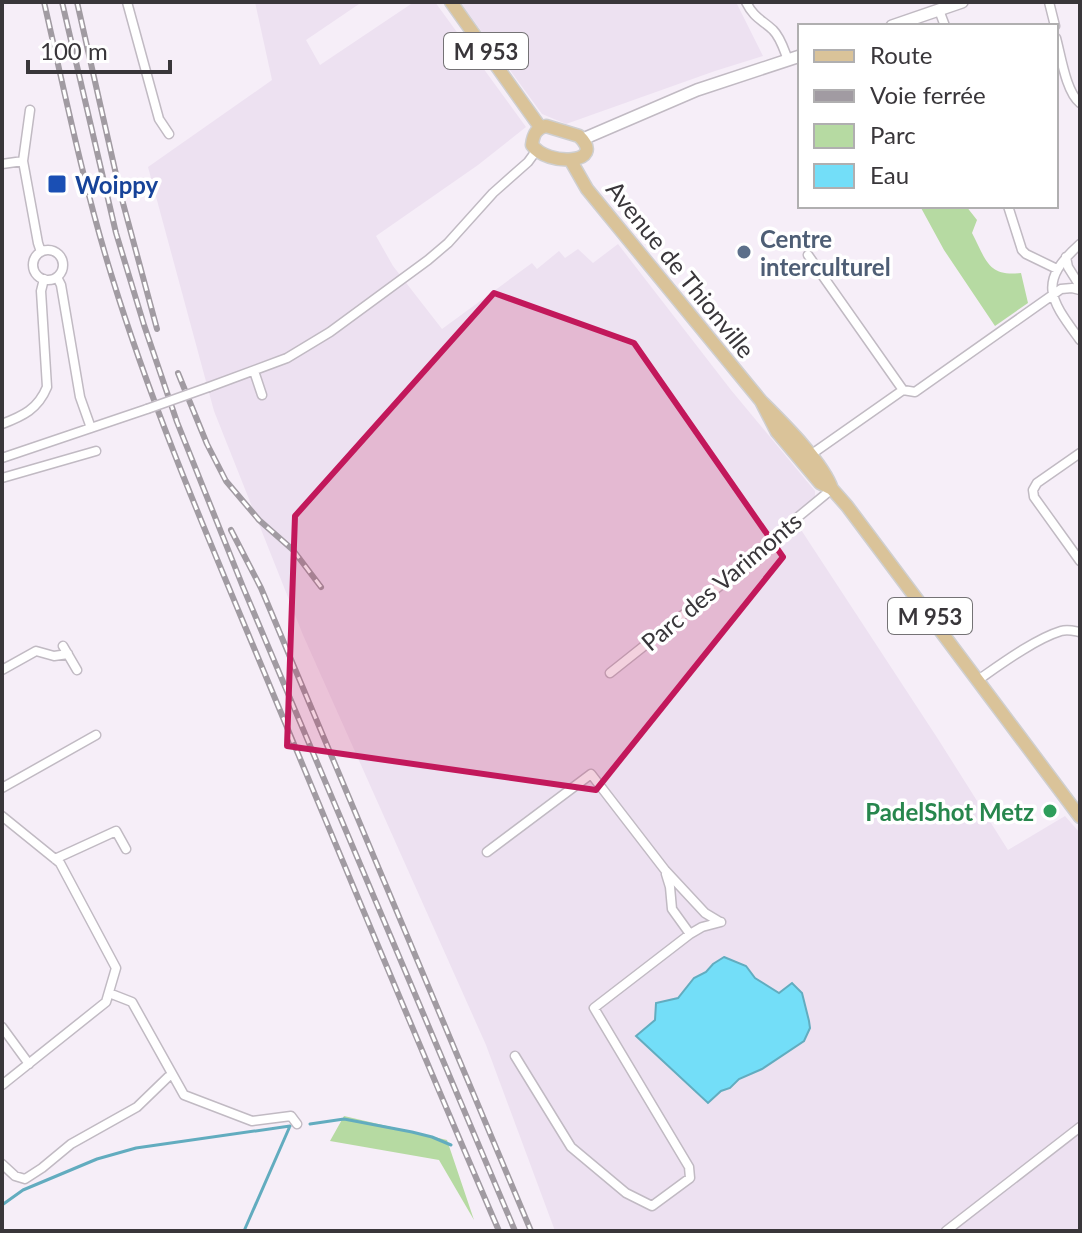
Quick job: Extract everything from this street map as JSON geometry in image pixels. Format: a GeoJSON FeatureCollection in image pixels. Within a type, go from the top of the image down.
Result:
{"type":"FeatureCollection","features":[{"type":"Feature","properties":{"kind":"main road","name":"M 953"},"geometry":{"type":"LineString","coordinates":[[451,2],[540,127]]}},
{"type":"Feature","properties":{"kind":"main road"},"geometry":{"type":"LineString","coordinates":[[546,126],[583,139],[584,153],[579,159],[571,161],[536,151],[532,145],[533,135],[540,127],[546,126]]}},
{"type":"Feature","properties":{"kind":"main road","name":"Avenue de Thionville"},"geometry":{"type":"LineString","coordinates":[[571,161],[587,189],[761,401],[777,432],[806,458],[820,483],[832,489],[852,513],[1080,817]]}},
{"type":"Feature","properties":{"kind":"street"},"geometry":{"type":"LineString","coordinates":[[127,2],[159,119],[169,134]]}},
{"type":"Feature","properties":{"kind":"street"},"geometry":{"type":"LineString","coordinates":[[583,139],[697,90],[794,58],[773,31],[751,13],[746,2]]}},
{"type":"Feature","properties":{"kind":"street"},"geometry":{"type":"LineString","coordinates":[[898,24],[962,2]]}},
{"type":"Feature","properties":{"kind":"street"},"geometry":{"type":"LineString","coordinates":[[1049,2],[1054,24]]}},
{"type":"Feature","properties":{"kind":"street"},"geometry":{"type":"LineString","coordinates":[[939,10],[944,24]]}},
{"type":"Feature","properties":{"kind":"street"},"geometry":{"type":"LineString","coordinates":[[1058,45],[1069,86],[1080,103]]}},
{"type":"Feature","properties":{"kind":"street"},"geometry":{"type":"LineString","coordinates":[[30,110],[23,161],[41,252]]}},
{"type":"Feature","properties":{"kind":"street"},"geometry":{"type":"LineString","coordinates":[[2,458],[254,371],[310,346],[448,243],[536,151]]}},
{"type":"Feature","properties":{"kind":"street"},"geometry":{"type":"LineString","coordinates":[[2,164],[23,161]]}},
{"type":"Feature","properties":{"kind":"street"},"geometry":{"type":"LineString","coordinates":[[1009,208],[1022,250],[1057,269]]}},
{"type":"Feature","properties":{"kind":"street"},"geometry":{"type":"LineString","coordinates":[[1080,244],[1057,269],[1053,284],[1055,306],[1080,340]]}},
{"type":"Feature","properties":{"kind":"street"},"geometry":{"type":"LineString","coordinates":[[53,251],[61,257],[63,269],[57,277],[44,279],[36,274],[34,265],[41,252],[53,251]]}},
{"type":"Feature","properties":{"kind":"street"},"geometry":{"type":"LineString","coordinates":[[808,255],[903,390]]}},
{"type":"Feature","properties":{"kind":"street"},"geometry":{"type":"LineString","coordinates":[[806,458],[903,390],[915,392],[1061,289],[1080,288],[1066,257]]}},
{"type":"Feature","properties":{"kind":"street"},"geometry":{"type":"LineString","coordinates":[[57,277],[61,285],[80,397],[91,428]]}},
{"type":"Feature","properties":{"kind":"street"},"geometry":{"type":"LineString","coordinates":[[2,424],[35,408],[47,387],[41,291],[44,279]]}},
{"type":"Feature","properties":{"kind":"street"},"geometry":{"type":"LineString","coordinates":[[254,371],[262,395]]}},
{"type":"Feature","properties":{"kind":"street"},"geometry":{"type":"LineString","coordinates":[[2,478],[96,451]]}},
{"type":"Feature","properties":{"kind":"street"},"geometry":{"type":"LineString","coordinates":[[1080,453],[1037,483],[1033,490],[1034,497],[1080,561]]}},
{"type":"Feature","properties":{"kind":"street","name":"Parc des Varimonts"},"geometry":{"type":"LineString","coordinates":[[610,673],[761,553],[832,489]]}},
{"type":"Feature","properties":{"kind":"street"},"geometry":{"type":"LineString","coordinates":[[978,680],[1052,635],[1067,630],[1080,632]]}},
{"type":"Feature","properties":{"kind":"street"},"geometry":{"type":"LineString","coordinates":[[2,670],[36,651],[54,656],[66,650],[77,670]]}},
{"type":"Feature","properties":{"kind":"street"},"geometry":{"type":"LineString","coordinates":[[2,775],[5,786],[96,735]]}},
{"type":"Feature","properties":{"kind":"street"},"geometry":{"type":"LineString","coordinates":[[487,852],[591,774],[665,870],[705,913],[721,922],[690,934],[594,1008],[689,1167],[690,1178],[652,1206],[626,1193],[571,1147],[515,1056]]}},
{"type":"Feature","properties":{"kind":"street"},"geometry":{"type":"LineString","coordinates":[[2,816],[60,863],[116,968],[106,1002],[2,1085]]}},
{"type":"Feature","properties":{"kind":"street"},"geometry":{"type":"LineString","coordinates":[[55,859],[116,831],[126,849]]}},
{"type":"Feature","properties":{"kind":"street"},"geometry":{"type":"LineString","coordinates":[[665,870],[672,909],[690,934]]}},
{"type":"Feature","properties":{"kind":"street"},"geometry":{"type":"LineString","coordinates":[[109,993],[132,1002],[184,1095],[252,1121],[291,1116],[297,1124]]}},
{"type":"Feature","properties":{"kind":"street"},"geometry":{"type":"LineString","coordinates":[[2,1027],[29,1064]]}},
{"type":"Feature","properties":{"kind":"street"},"geometry":{"type":"LineString","coordinates":[[2,1164],[15,1176],[25,1179],[71,1144],[137,1107],[172,1075]]}},
{"type":"Feature","properties":{"kind":"street"},"geometry":{"type":"LineString","coordinates":[[946,1231],[1080,1127]]}},
{"type":"Feature","properties":{"kind":"highlighted area"},"geometry":{"type":"Polygon","coordinates":[[[494,293],[634,343],[783,557],[596,790],[287,746],[295,516],[494,293]]]}},
{"type":"Feature","properties":{"kind":"shaded area"},"geometry":{"type":"Polygon","coordinates":[[[255,2],[362,2],[306,40],[320,65],[414,2],[435,2],[526,127],[478,165],[376,236],[393,266],[442,329],[532,263],[537,269],[559,251],[565,258],[578,249],[593,263],[618,244],[731,390],[815,491],[815,497],[792,516],[1008,850],[1065,816],[1080,833],[1080,1231],[555,1231],[486,1045],[303,635],[214,411],[148,167],[272,80],[255,2]]]}},
{"type":"Feature","properties":{"kind":"shaded area"},"geometry":{"type":"Polygon","coordinates":[[[460,2],[736,2],[763,56],[566,124],[542,114],[460,2]]]}},
{"type":"Feature","properties":{"kind":"green space"},"geometry":{"type":"Polygon","coordinates":[[[921,208],[968,208],[977,220],[972,233],[985,258],[1001,272],[1021,273],[1028,303],[995,326],[944,250],[921,208]]]}},
{"type":"Feature","properties":{"kind":"green space"},"geometry":{"type":"Polygon","coordinates":[[[344,1116],[447,1140],[474,1220],[439,1160],[330,1141],[344,1116]]]}},
{"type":"Feature","properties":{"kind":"water"},"geometry":{"type":"Polygon","coordinates":[[[724,957],[746,966],[755,978],[779,993],[792,983],[802,993],[810,1028],[804,1041],[762,1069],[739,1079],[708,1103],[636,1036],[655,1020],[656,1003],[678,998],[694,978],[724,957]]]}},
{"type":"Feature","properties":{"kind":"waterway"},"geometry":{"type":"LineString","coordinates":[[310,1124],[344,1119],[412,1132],[451,1145]]}},
{"type":"Feature","properties":{"kind":"waterway"},"geometry":{"type":"LineString","coordinates":[[2,1205],[23,1190],[97,1159],[136,1148],[290,1126]]}},
{"type":"Feature","properties":{"kind":"waterway"},"geometry":{"type":"LineString","coordinates":[[244,1231],[290,1126]]}},
{"type":"Feature","properties":{"kind":"railway"},"geometry":{"type":"LineString","coordinates":[[44,2],[93,209],[148,383],[209,540],[499,1231]]}},
{"type":"Feature","properties":{"kind":"railway"},"geometry":{"type":"LineString","coordinates":[[62,2],[116,233],[177,422],[243,587],[515,1231]]}},
{"type":"Feature","properties":{"kind":"railway"},"geometry":{"type":"LineString","coordinates":[[77,2],[120,192],[157,329]]}},
{"type":"Feature","properties":{"kind":"railway"},"geometry":{"type":"LineString","coordinates":[[178,373],[226,481],[259,520],[293,550],[321,587]]}},
{"type":"Feature","properties":{"kind":"railway"},"geometry":{"type":"LineString","coordinates":[[231,530],[261,588],[531,1231]]}},
{"type":"Feature","properties":{"kind":"place","name":"Woippy"},"geometry":{"type":"Point","coordinates":[57,184]}},
{"type":"Feature","properties":{"kind":"place","name":"Centre interculturel"},"geometry":{"type":"Point","coordinates":[744,252]}},
{"type":"Feature","properties":{"kind":"place","name":"PadelShot Metz"},"geometry":{"type":"Point","coordinates":[1050,811]}}]}
